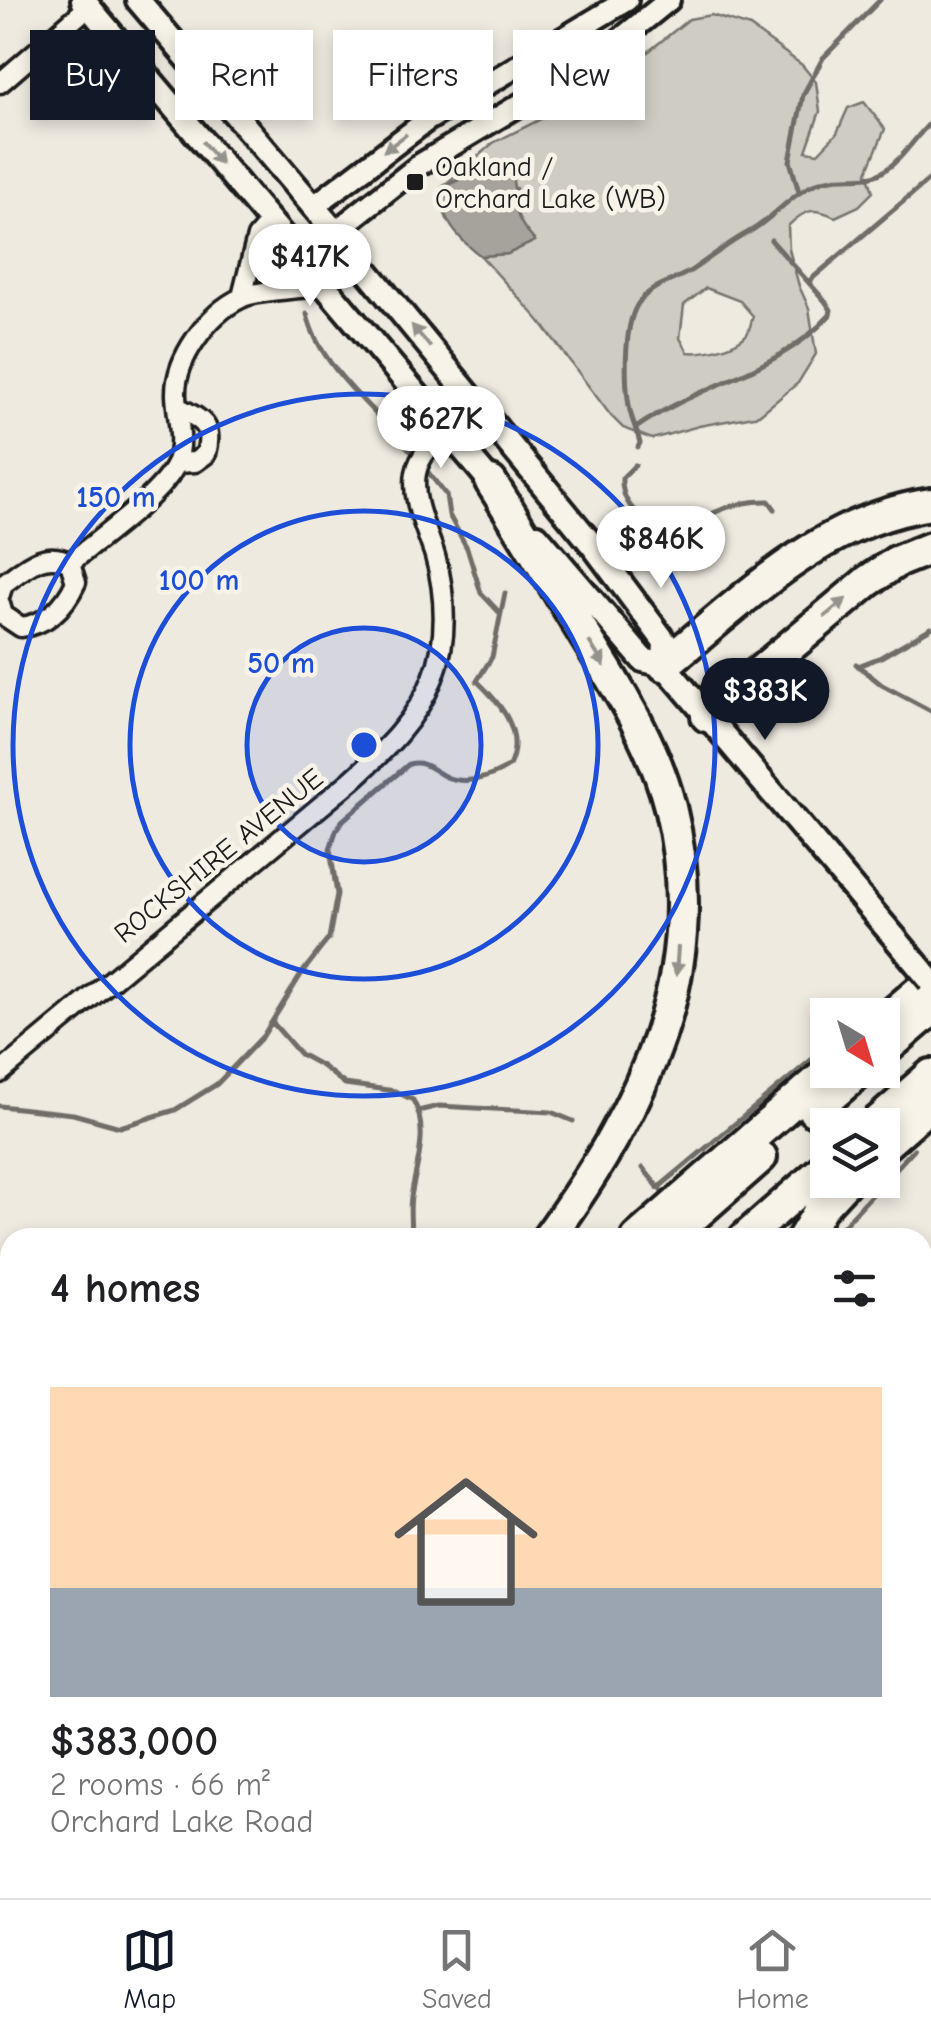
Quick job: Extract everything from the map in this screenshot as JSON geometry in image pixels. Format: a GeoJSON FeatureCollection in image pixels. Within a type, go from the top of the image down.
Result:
{"type":"FeatureCollection","features":[{"type":"Feature","properties":{"kind":"highway"},"geometry":{"type":"LineString","coordinates":[[483,472],[621,693],[670,805],[683,880],[675,988],[656,1054],[620,1130],[555,1228]]}},
{"type":"Feature","properties":{"kind":"highway"},"geometry":{"type":"LineString","coordinates":[[664,666],[813,546],[864,520],[931,504]]}},
{"type":"Feature","properties":{"kind":"highway"},"geometry":{"type":"LineString","coordinates":[[707,716],[868,581],[896,562],[931,548]]}},
{"type":"Feature","properties":{"kind":"highway"},"geometry":{"type":"LineString","coordinates":[[900,1008],[931,981]]}},
{"type":"Feature","properties":{"kind":"highway"},"geometry":{"type":"LineString","coordinates":[[900,1037],[931,1010]]}},
{"type":"Feature","properties":{"kind":"highway"},"geometry":{"type":"LineString","coordinates":[[893,1108],[931,1075]]}},
{"type":"Feature","properties":{"kind":"highway"},"geometry":{"type":"LineString","coordinates":[[648,1228],[810,1087]]}},
{"type":"Feature","properties":{"kind":"highway"},"geometry":{"type":"LineString","coordinates":[[680,1228],[840,1088]]}},
{"type":"Feature","properties":{"kind":"highway"},"geometry":{"type":"LineString","coordinates":[[900,1131],[931,1104]]}},
{"type":"Feature","properties":{"kind":"highway"},"geometry":{"type":"LineString","coordinates":[[756,1228],[810,1181]]}},
{"type":"Feature","properties":{"kind":"highway"},"geometry":{"type":"LineString","coordinates":[[809,1228],[830,1198]]}},
{"type":"Feature","properties":{"kind":"main road"},"geometry":{"type":"LineString","coordinates":[[138,0],[336,232],[594,547],[665,642],[664,666]]}},
{"type":"Feature","properties":{"kind":"main road"},"geometry":{"type":"LineString","coordinates":[[86,4],[643,660],[664,666],[931,981]]}},
{"type":"Feature","properties":{"kind":"main road"},"geometry":{"type":"LineString","coordinates":[[290,244],[313,246],[336,232]]}},
{"type":"Feature","properties":{"kind":"main road"},"geometry":{"type":"LineString","coordinates":[[483,472],[505,468],[510,462],[505,438]]}},
{"type":"Feature","properties":{"kind":"street"},"geometry":{"type":"LineString","coordinates":[[313,206],[426,121],[627,0]]}},
{"type":"Feature","properties":{"kind":"street"},"geometry":{"type":"LineString","coordinates":[[336,232],[421,164],[596,59],[669,0]]}},
{"type":"Feature","properties":{"kind":"street"},"geometry":{"type":"LineString","coordinates":[[0,83],[86,4]]}},
{"type":"Feature","properties":{"kind":"street"},"geometry":{"type":"LineString","coordinates":[[242,297],[257,237],[270,222]]}},
{"type":"Feature","properties":{"kind":"street"},"geometry":{"type":"LineString","coordinates":[[70,563],[163,484],[176,464],[181,440],[179,372],[187,349],[206,326],[242,297],[325,286]]}},
{"type":"Feature","properties":{"kind":"street"},"geometry":{"type":"LineString","coordinates":[[176,464],[195,462],[206,454],[211,437],[205,423],[178,408]]}},
{"type":"Feature","properties":{"kind":"street","name":"ROCKSHIRE AVENUE"},"geometry":{"type":"LineString","coordinates":[[0,1073],[352,780],[408,723],[434,676],[443,628],[437,561],[418,506],[416,476],[428,448],[447,431]]}},
{"type":"Feature","properties":{"kind":"street"},"geometry":{"type":"LineString","coordinates":[[0,594],[2,584],[40,558],[57,556],[70,563],[76,582],[68,598],[40,625],[21,627],[3,615],[0,604]]}},
{"type":"Feature","properties":{"kind":"shaded area"},"geometry":{"type":"Polygon","coordinates":[[[711,15],[750,27],[802,65],[816,82],[820,111],[806,151],[818,153],[837,133],[848,108],[864,102],[885,129],[867,172],[873,192],[859,206],[835,217],[810,211],[788,226],[789,249],[809,308],[816,354],[798,383],[759,415],[652,439],[623,428],[611,416],[539,320],[481,256],[508,254],[518,223],[516,188],[460,177],[441,188],[493,143],[539,120],[645,120],[645,54],[689,19],[711,15]],[[706,288],[684,305],[680,338],[688,352],[719,349],[742,339],[753,316],[740,301],[706,288]]]}},
{"type":"Feature","properties":{"kind":"shaded area"},"geometry":{"type":"Polygon","coordinates":[[[492,165],[510,169],[517,214],[535,241],[508,254],[481,256],[452,227],[443,209],[441,188],[492,165]]]}},
{"type":"Feature","properties":{"kind":"waterway"},"geometry":{"type":"LineString","coordinates":[[799,192],[790,161],[803,95],[823,58],[880,0]]}},
{"type":"Feature","properties":{"kind":"waterway"},"geometry":{"type":"LineString","coordinates":[[638,447],[626,367],[628,336],[640,301],[758,226],[807,188],[825,180],[869,177],[884,171],[931,122]]}},
{"type":"Feature","properties":{"kind":"waterway"},"geometry":{"type":"LineString","coordinates":[[808,282],[931,178]]}},
{"type":"Feature","properties":{"kind":"waterway"},"geometry":{"type":"LineString","coordinates":[[636,428],[786,351],[830,315],[825,301],[771,240]]}},
{"type":"Feature","properties":{"kind":"waterway"},"geometry":{"type":"LineString","coordinates":[[307,314],[324,354],[338,373],[417,458]]}},
{"type":"Feature","properties":{"kind":"waterway"},"geometry":{"type":"LineString","coordinates":[[635,465],[622,478],[625,498],[643,518],[670,532],[743,503],[769,501],[775,509]]}},
{"type":"Feature","properties":{"kind":"waterway"},"geometry":{"type":"LineString","coordinates":[[424,467],[446,495],[449,515],[467,548],[481,593],[499,612]]}},
{"type":"Feature","properties":{"kind":"waterway"},"geometry":{"type":"LineString","coordinates":[[0,1106],[73,1114],[120,1127],[175,1110],[217,1084],[263,1036],[329,938],[337,894],[330,849],[342,821],[409,764],[424,765],[446,777],[462,780],[487,777],[509,766],[514,742],[508,719],[477,681],[492,657],[505,593]]}},
{"type":"Feature","properties":{"kind":"waterway"},"geometry":{"type":"LineString","coordinates":[[858,666],[931,628]]}},
{"type":"Feature","properties":{"kind":"waterway"},"geometry":{"type":"LineString","coordinates":[[856,664],[882,685],[931,711]]}},
{"type":"Feature","properties":{"kind":"waterway"},"geometry":{"type":"LineString","coordinates":[[272,1022],[300,1054],[345,1084],[395,1091],[413,1100],[421,1136],[410,1202],[411,1228]]}},
{"type":"Feature","properties":{"kind":"waterway"},"geometry":{"type":"LineString","coordinates":[[658,1188],[810,1061]]}},
{"type":"Feature","properties":{"kind":"waterway"},"geometry":{"type":"LineString","coordinates":[[418,1111],[439,1106],[551,1112],[573,1121]]}},
{"type":"Feature","properties":{"kind":"waterway"},"geometry":{"type":"LineString","coordinates":[[841,1228],[914,1149]]}},
{"type":"Feature","properties":{"kind":"waterway"},"geometry":{"type":"LineString","coordinates":[[643,1168],[666,1197]]}},
{"type":"Feature","properties":{"kind":"place","name":"Oakland / Orchard Lake (WB)"},"geometry":{"type":"Point","coordinates":[415,182]}}]}
